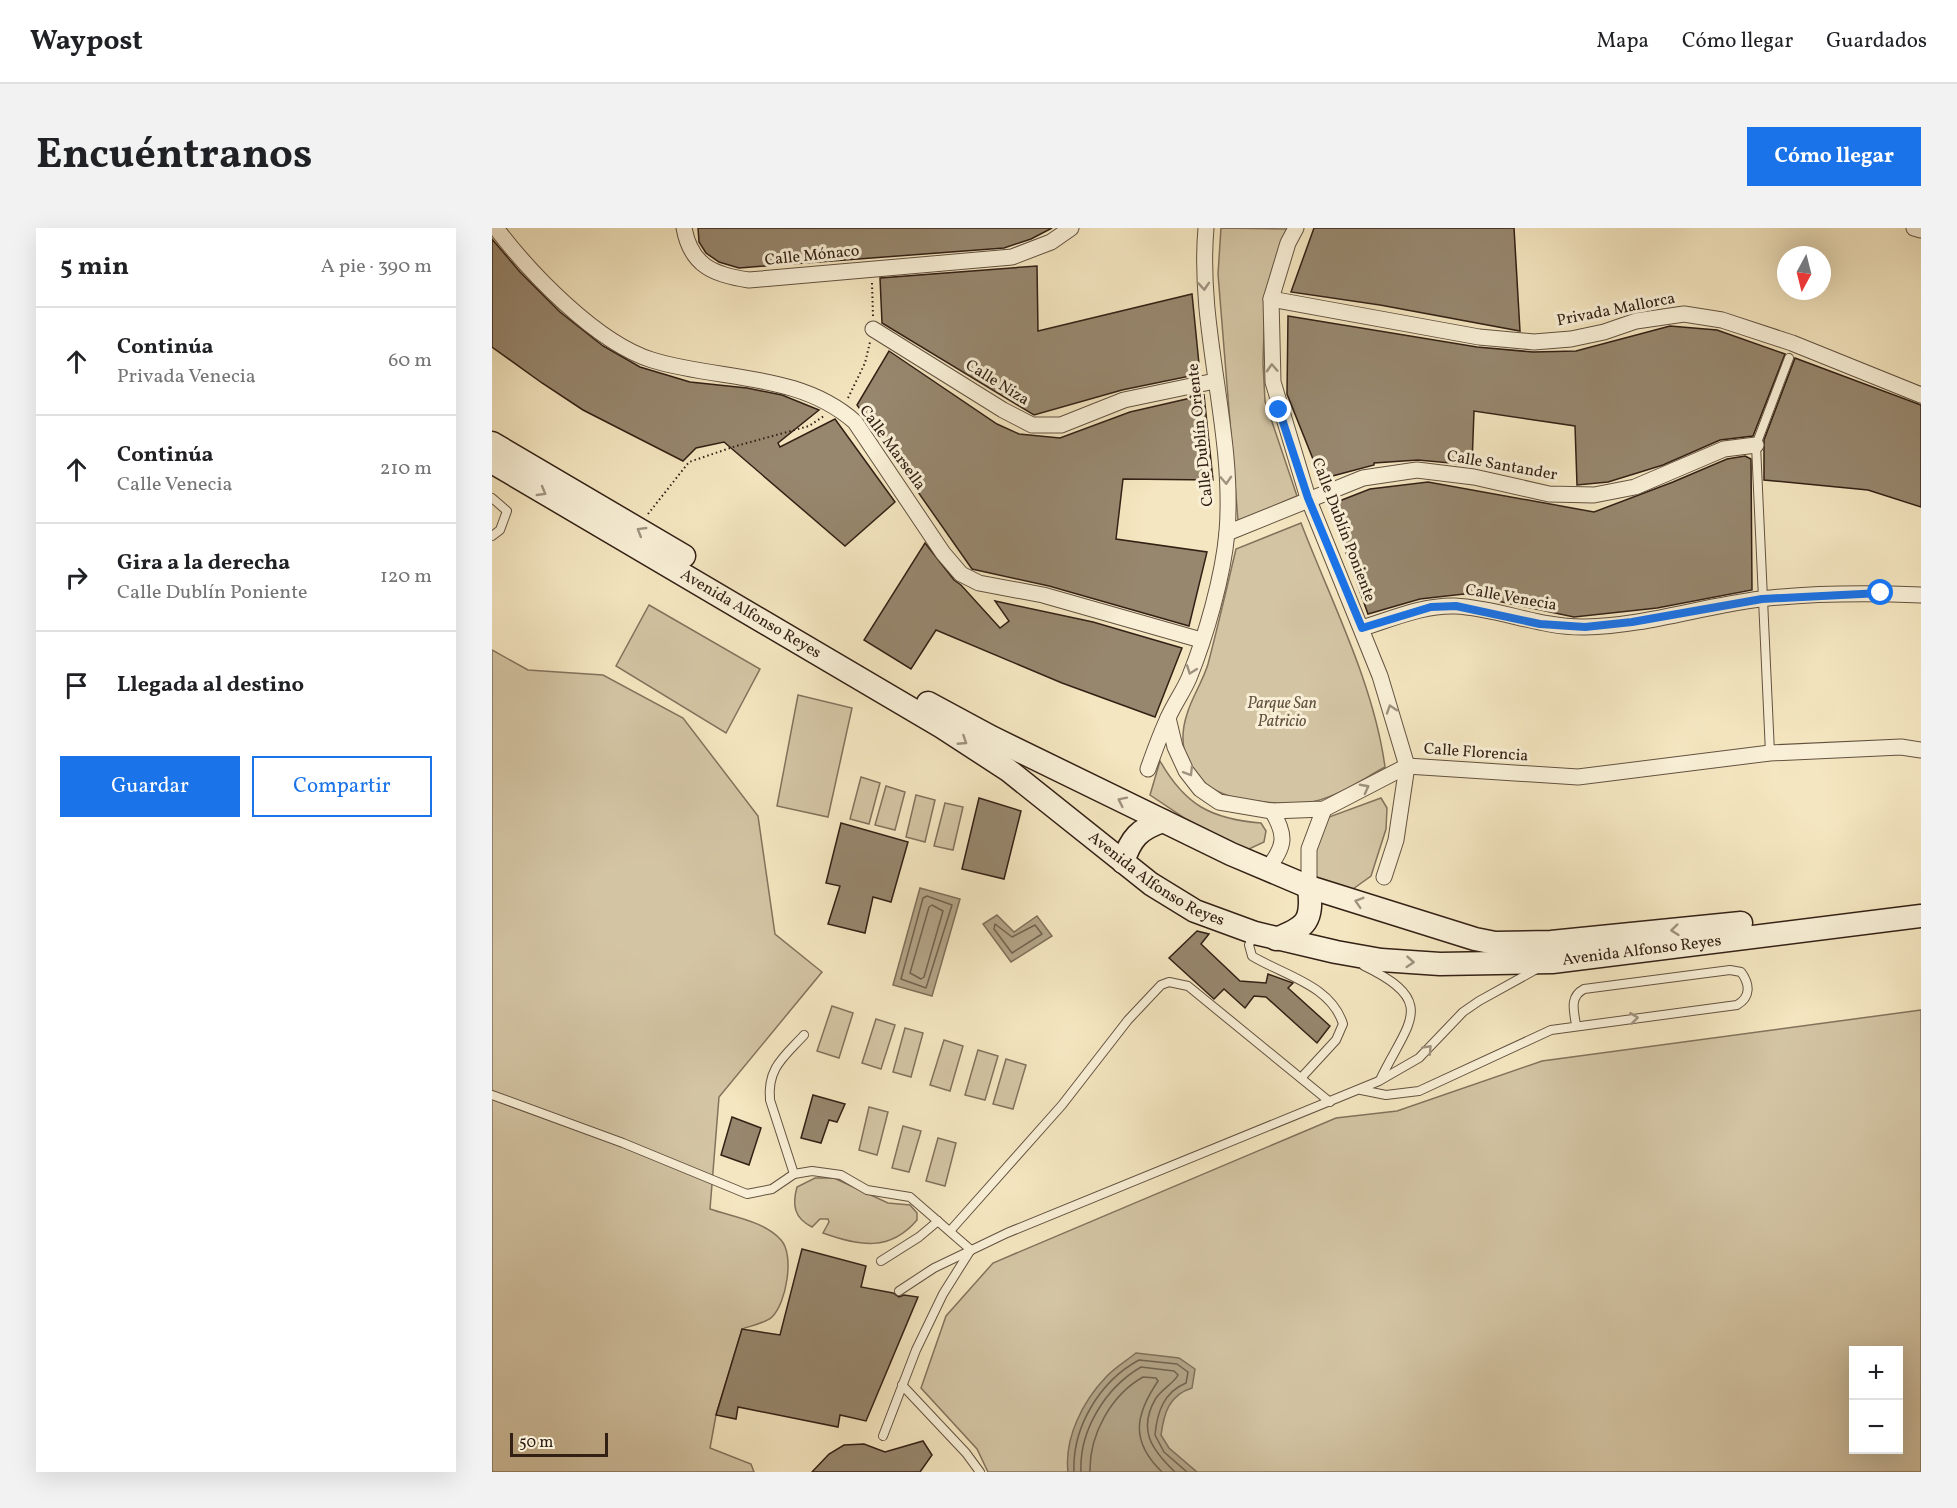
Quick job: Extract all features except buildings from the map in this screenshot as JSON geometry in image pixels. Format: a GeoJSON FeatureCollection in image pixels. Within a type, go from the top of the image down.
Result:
{"type":"FeatureCollection","features":[{"type":"Feature","properties":{"kind":"main road","name":"Avenida Alfonso Reyes"},"geometry":{"type":"LineString","coordinates":[[492,443],[902,688],[991,737],[1163,821],[1309,887],[1475,939],[1521,944],[1921,903]]}},
{"type":"Feature","properties":{"kind":"main road","name":"Avenida Alfonso Reyes"},"geometry":{"type":"LineString","coordinates":[[492,462],[942,727],[1008,770],[1150,884],[1195,911],[1265,936],[1381,960],[1440,964],[1552,962],[1921,916]]}},
{"type":"Feature","properties":{"kind":"main road"},"geometry":{"type":"LineString","coordinates":[[1123,862],[1135,834],[1146,826],[1163,821]]}},
{"type":"Feature","properties":{"kind":"main road"},"geometry":{"type":"LineString","coordinates":[[1265,936],[1299,930],[1306,923],[1311,905],[1309,887]]}},
{"type":"Feature","properties":{"kind":"street","name":"Calle Marsella"},"geometry":{"type":"LineString","coordinates":[[496,228],[516,254],[582,318],[620,345],[650,359],[696,371],[788,386],[838,406],[855,422],[943,553],[961,574],[979,583],[1042,595],[1202,640]]}},
{"type":"Feature","properties":{"kind":"street","name":"Calle Mónaco"},"geometry":{"type":"LineString","coordinates":[[684,228],[687,245],[706,269],[728,277],[749,280],[1012,257],[1051,242],[1071,228]]}},
{"type":"Feature","properties":{"kind":"street","name":"Calle Dublín Oriente"},"geometry":{"type":"LineString","coordinates":[[1148,769],[1168,718],[1189,676],[1202,640],[1227,533],[1224,445],[1203,267],[1206,228]]}},
{"type":"Feature","properties":{"kind":"street","name":"Calle Dublín Poniente"},"geometry":{"type":"LineString","coordinates":[[1296,228],[1288,243],[1271,299],[1273,382],[1308,498],[1362,628],[1396,724],[1407,766],[1400,819],[1384,877]]}},
{"type":"Feature","properties":{"kind":"street"},"geometry":{"type":"LineString","coordinates":[[1914,228],[1921,230]]}},
{"type":"Feature","properties":{"kind":"street","name":"Privada Mallorca"},"geometry":{"type":"LineString","coordinates":[[1271,299],[1479,337],[1534,342],[1604,332],[1636,321],[1684,314],[1722,320],[1792,343],[1921,395]]}},
{"type":"Feature","properties":{"kind":"street","name":"Calle Niza"},"geometry":{"type":"LineString","coordinates":[[873,329],[1003,410],[1032,425],[1061,425],[1124,400],[1215,381]]}},
{"type":"Feature","properties":{"kind":"street","name":"Calle Santander"},"geometry":{"type":"LineString","coordinates":[[1227,533],[1308,498],[1363,478],[1417,470],[1474,477],[1549,494],[1594,495],[1635,487],[1724,449],[1756,445]]}},
{"type":"Feature","properties":{"kind":"street","name":"Calle Venecia"},"geometry":{"type":"LineString","coordinates":[[1362,628],[1431,607],[1456,606],[1540,624],[1585,627],[1632,622],[1762,599],[1881,593],[1921,595]]}},
{"type":"Feature","properties":{"kind":"street","name":"Calle Florencia"},"geometry":{"type":"LineString","coordinates":[[1168,718],[1175,747],[1186,771],[1200,789],[1219,802],[1272,811],[1324,809],[1407,766],[1578,777],[1770,753],[1901,747],[1921,750]]}},
{"type":"Feature","properties":{"kind":"street"},"geometry":{"type":"LineString","coordinates":[[1309,887],[1309,849],[1324,809]]}},
{"type":"Feature","properties":{"kind":"street"},"geometry":{"type":"LineString","coordinates":[[1267,869],[1282,847],[1282,833],[1272,811]]}},
{"type":"Feature","properties":{"kind":"street"},"geometry":{"type":"LineString","coordinates":[[1282,847],[1309,849]]}},
{"type":"Feature","properties":{"kind":"lane"},"geometry":{"type":"LineString","coordinates":[[1770,753],[1756,445],[1789,358]]}},
{"type":"Feature","properties":{"kind":"lane"},"geometry":{"type":"LineString","coordinates":[[492,498],[507,511],[500,530],[492,536]]}},
{"type":"Feature","properties":{"kind":"lane"},"geometry":{"type":"LineString","coordinates":[[1265,936],[1249,945],[1252,956],[1321,992],[1340,1013],[1343,1024],[1336,1040],[1301,1078]]}},
{"type":"Feature","properties":{"kind":"lane"},"geometry":{"type":"LineString","coordinates":[[1336,952],[1374,971],[1402,989],[1410,1001],[1413,1013],[1410,1026],[1379,1081]]}},
{"type":"Feature","properties":{"kind":"lane"},"geometry":{"type":"LineString","coordinates":[[899,1291],[912,1280],[971,1250],[1215,1146],[1379,1081],[1419,1058],[1463,1012],[1552,962]]}},
{"type":"Feature","properties":{"kind":"lane"},"geometry":{"type":"LineString","coordinates":[[1360,1090],[1386,1095],[1419,1090],[1487,1062],[1535,1036],[1576,1025],[1737,1005],[1745,1000],[1748,994],[1747,984],[1742,972],[1730,970],[1584,989],[1574,999],[1576,1025]]}},
{"type":"Feature","properties":{"kind":"lane"},"geometry":{"type":"LineString","coordinates":[[950,1232],[1062,1105],[1128,1020],[1161,985],[1169,982],[1188,987],[1330,1102]]}},
{"type":"Feature","properties":{"kind":"lane"},"geometry":{"type":"LineString","coordinates":[[794,1174],[770,1100],[769,1088],[770,1075],[804,1035]]}},
{"type":"Feature","properties":{"kind":"lane"},"geometry":{"type":"LineString","coordinates":[[492,1095],[623,1143],[747,1194],[772,1189],[794,1174],[812,1171],[841,1174],[867,1190],[910,1197],[971,1250]]}},
{"type":"Feature","properties":{"kind":"lane"},"geometry":{"type":"LineString","coordinates":[[881,1261],[919,1237],[938,1221]]}},
{"type":"Feature","properties":{"kind":"lane"},"geometry":{"type":"LineString","coordinates":[[883,1436],[902,1385],[943,1294],[971,1250]]}},
{"type":"Feature","properties":{"kind":"lane"},"geometry":{"type":"LineString","coordinates":[[902,1385],[966,1453],[980,1472]]}},
{"type":"Feature","properties":{"kind":"path"},"geometry":{"type":"LineString","coordinates":[[637,529],[689,462],[736,446],[809,426],[848,397],[865,363],[873,329],[872,268]]}},
{"type":"Feature","properties":{"kind":"green space"},"geometry":{"type":"Polygon","coordinates":[[[1221,228],[1288,229],[1265,299],[1263,363],[1265,401],[1297,496],[1238,521],[1218,274],[1221,228]]]}},
{"type":"Feature","properties":{"kind":"green space","name":"Parque San Patricio"},"geometry":{"type":"Polygon","coordinates":[[[1301,523],[1361,674],[1379,736],[1385,767],[1334,795],[1308,803],[1282,804],[1247,800],[1217,790],[1194,772],[1184,746],[1183,731],[1187,714],[1208,664],[1236,549],[1301,523]]]}},
{"type":"Feature","properties":{"kind":"green space"},"geometry":{"type":"Polygon","coordinates":[[[649,605],[760,669],[726,733],[616,666],[649,605]]]}},
{"type":"Feature","properties":{"kind":"green space"},"geometry":{"type":"Polygon","coordinates":[[[492,650],[528,670],[603,675],[683,718],[758,816],[775,934],[822,972],[719,1097],[710,1209],[766,1228],[781,1240],[787,1257],[785,1291],[777,1311],[766,1321],[742,1329],[716,1415],[710,1448],[751,1464],[754,1472],[492,1472],[492,650]]]}},
{"type":"Feature","properties":{"kind":"green space"},"geometry":{"type":"Polygon","coordinates":[[[798,695],[852,708],[828,817],[777,806],[798,695]]]}},
{"type":"Feature","properties":{"kind":"green space"},"geometry":{"type":"Polygon","coordinates":[[[1160,761],[1179,789],[1201,807],[1228,818],[1261,823],[1266,831],[1264,842],[1247,850],[1186,819],[1150,795],[1160,761]]]}},
{"type":"Feature","properties":{"kind":"green space"},"geometry":{"type":"Polygon","coordinates":[[[861,777],[880,783],[869,824],[850,819],[861,777]]]}},
{"type":"Feature","properties":{"kind":"green space"},"geometry":{"type":"Polygon","coordinates":[[[886,786],[905,792],[895,830],[875,825],[886,786]]]}},
{"type":"Feature","properties":{"kind":"green space"},"geometry":{"type":"Polygon","coordinates":[[[916,795],[935,800],[925,842],[906,837],[916,795]]]}},
{"type":"Feature","properties":{"kind":"green space"},"geometry":{"type":"Polygon","coordinates":[[[1381,798],[1387,808],[1386,829],[1371,876],[1353,889],[1316,877],[1316,839],[1329,817],[1381,798]]]}},
{"type":"Feature","properties":{"kind":"green space"},"geometry":{"type":"Polygon","coordinates":[[[945,803],[963,807],[953,850],[934,846],[945,803]]]}},
{"type":"Feature","properties":{"kind":"green space"},"geometry":{"type":"Polygon","coordinates":[[[832,1006],[853,1013],[839,1058],[817,1051],[832,1006]]]}},
{"type":"Feature","properties":{"kind":"green space"},"geometry":{"type":"Polygon","coordinates":[[[1921,1010],[1921,1472],[988,1472],[977,1449],[921,1388],[946,1316],[993,1263],[1336,1118],[1397,1111],[1542,1061],[1921,1010]]]}},
{"type":"Feature","properties":{"kind":"green space"},"geometry":{"type":"Polygon","coordinates":[[[876,1019],[895,1025],[881,1069],[862,1063],[876,1019]]]}},
{"type":"Feature","properties":{"kind":"green space"},"geometry":{"type":"Polygon","coordinates":[[[905,1028],[923,1033],[911,1077],[893,1072],[905,1028]]]}},
{"type":"Feature","properties":{"kind":"green space"},"geometry":{"type":"Polygon","coordinates":[[[944,1040],[963,1046],[950,1091],[930,1085],[944,1040]]]}},
{"type":"Feature","properties":{"kind":"green space"},"geometry":{"type":"Polygon","coordinates":[[[978,1050],[998,1056],[985,1100],[965,1095],[978,1050]]]}},
{"type":"Feature","properties":{"kind":"green space"},"geometry":{"type":"Polygon","coordinates":[[[1006,1059],[1026,1065],[1013,1109],[993,1104],[1006,1059]]]}},
{"type":"Feature","properties":{"kind":"green space"},"geometry":{"type":"Polygon","coordinates":[[[869,1107],[888,1112],[877,1155],[859,1150],[869,1107]]]}},
{"type":"Feature","properties":{"kind":"green space"},"geometry":{"type":"Polygon","coordinates":[[[903,1126],[921,1131],[909,1172],[892,1168],[903,1126]]]}},
{"type":"Feature","properties":{"kind":"green space"},"geometry":{"type":"Polygon","coordinates":[[[938,1138],[956,1143],[945,1186],[926,1181],[938,1138]]]}},
{"type":"Feature","properties":{"kind":"green space"},"geometry":{"type":"Polygon","coordinates":[[[815,1178],[834,1178],[888,1203],[910,1205],[917,1213],[917,1220],[907,1230],[885,1242],[861,1243],[823,1233],[829,1222],[828,1219],[820,1219],[812,1227],[801,1219],[795,1205],[797,1187],[815,1178]]]}},
{"type":"Feature","properties":{"kind":"water"},"geometry":{"type":"Polygon","coordinates":[[[920,888],[960,899],[932,996],[893,985],[920,888]]]}},
{"type":"Feature","properties":{"kind":"water"},"geometry":{"type":"Polygon","coordinates":[[[997,915],[1014,932],[1037,916],[1052,936],[1011,962],[983,924],[997,915]]]}},
{"type":"Feature","properties":{"kind":"water"},"geometry":{"type":"Polygon","coordinates":[[[1136,1353],[1179,1358],[1195,1369],[1192,1388],[1178,1395],[1169,1406],[1161,1435],[1169,1448],[1197,1472],[1068,1472],[1072,1433],[1083,1409],[1106,1377],[1136,1353]]]}},
{"type":"Feature","properties":{"kind":"route"},"geometry":{"type":"LineString","coordinates":[[1279,410],[1308,498],[1362,628],[1431,607],[1456,606],[1540,624],[1585,627],[1632,622],[1762,599],[1881,593]]}}]}
